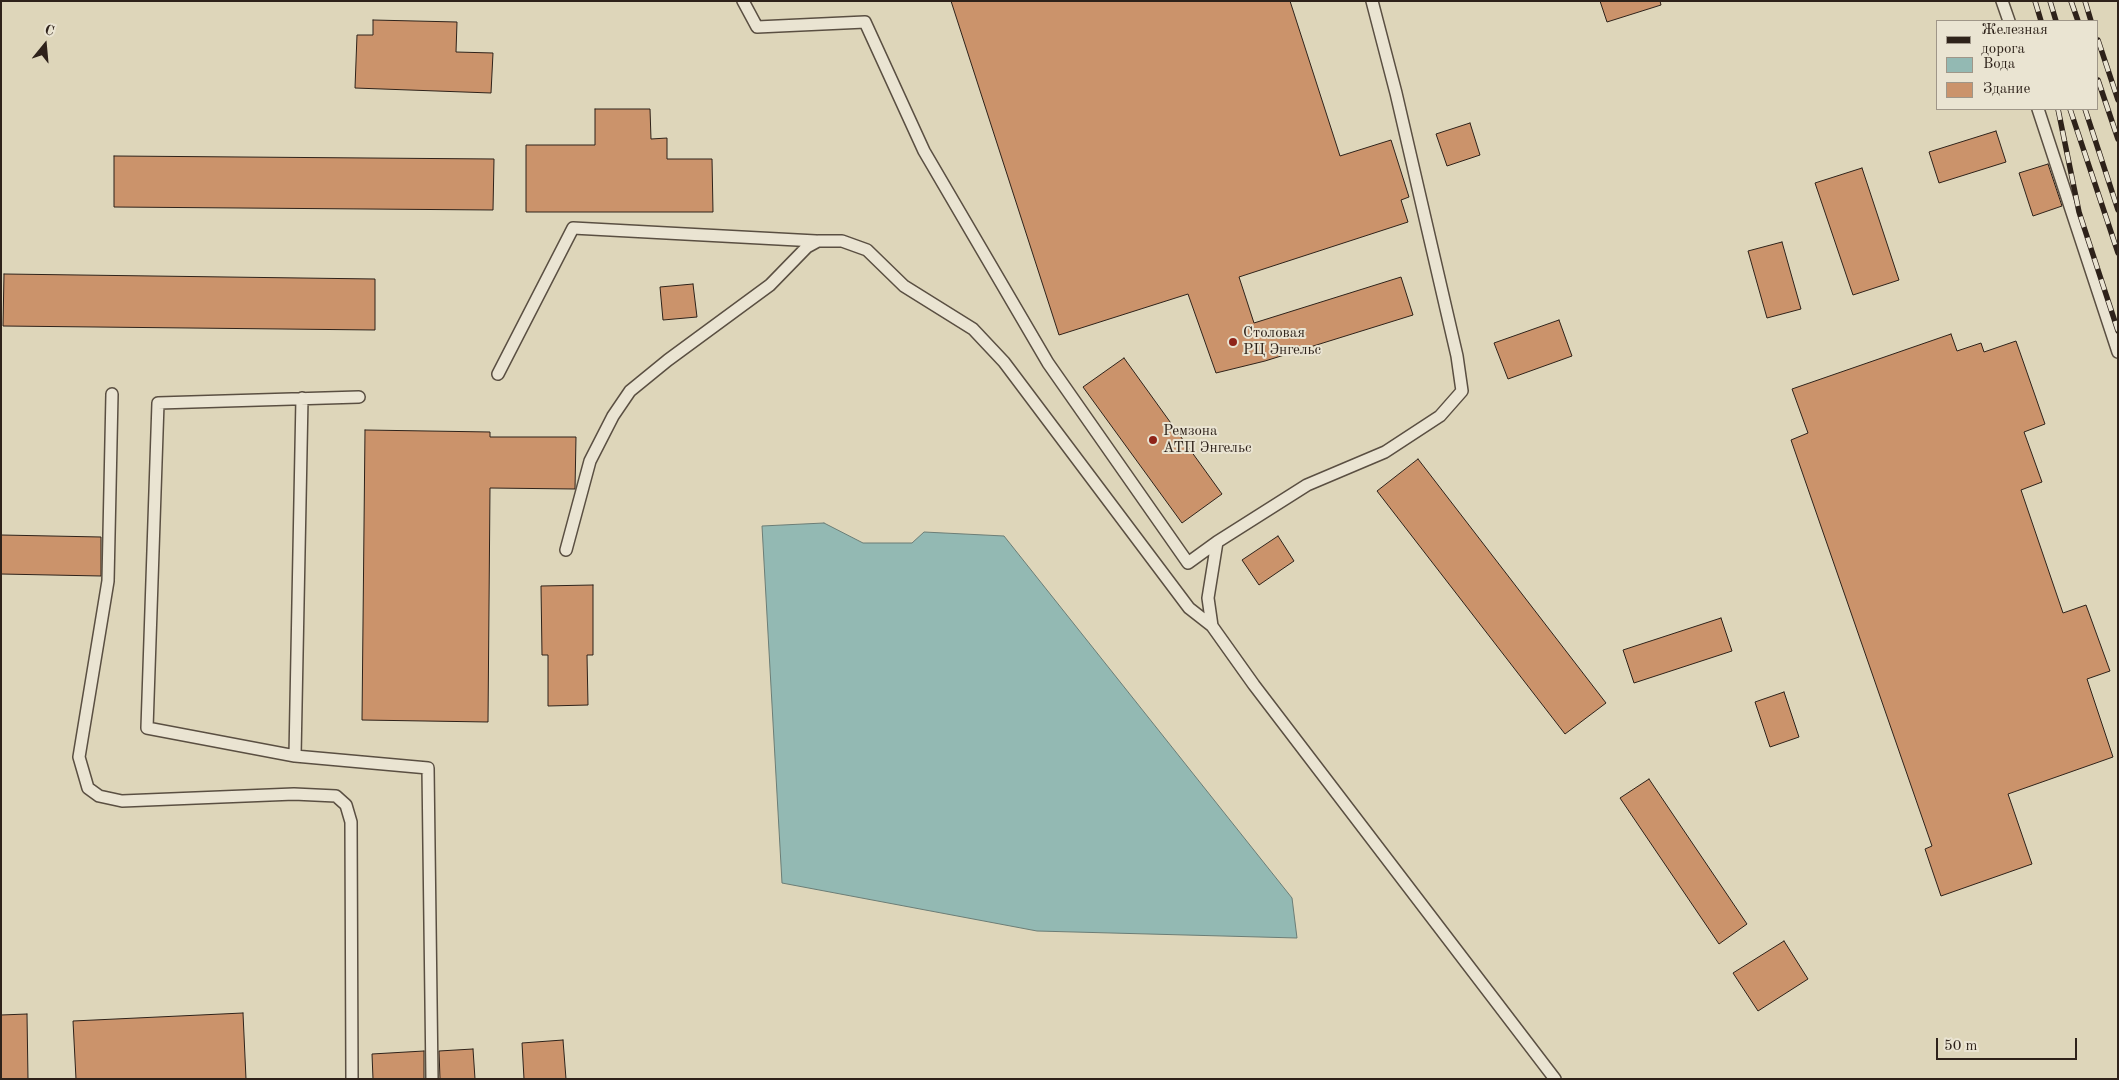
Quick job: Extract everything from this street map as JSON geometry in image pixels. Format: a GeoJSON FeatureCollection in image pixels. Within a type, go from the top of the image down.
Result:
{"type":"FeatureCollection","features":[{"type":"Feature","properties":{"kind":"lane"},"geometry":{"type":"LineString","coordinates":[[743,1],[757,28],[865,22],[924,151],[1048,364],[1188,563],[1217,542],[1307,485],[1385,452],[1440,416],[1462,391],[1457,356],[1396,94],[1372,1]]}},
{"type":"Feature","properties":{"kind":"lane"},"geometry":{"type":"LineString","coordinates":[[2002,1],[2009,20]]}},
{"type":"Feature","properties":{"kind":"lane"},"geometry":{"type":"LineString","coordinates":[[2038,110],[2118,352]]}},
{"type":"Feature","properties":{"kind":"lane"},"geometry":{"type":"LineString","coordinates":[[498,374],[573,228],[842,242],[867,250],[904,286],[973,329],[1004,362],[1189,608],[1212,626],[1254,685],[1555,1079]]}},
{"type":"Feature","properties":{"kind":"lane"},"geometry":{"type":"LineString","coordinates":[[566,550],[590,461],[612,416],[630,392],[668,360],[770,285],[807,247],[818,241]]}},
{"type":"Feature","properties":{"kind":"lane"},"geometry":{"type":"LineString","coordinates":[[112,394],[108,581],[79,757],[88,788],[99,796],[122,801],[294,794],[336,796],[346,805],[351,822],[352,1079]]}},
{"type":"Feature","properties":{"kind":"lane"},"geometry":{"type":"LineString","coordinates":[[295,756],[302,398]]}},
{"type":"Feature","properties":{"kind":"lane"},"geometry":{"type":"LineString","coordinates":[[359,398],[158,403],[147,728],[295,756],[428,768],[432,1079]]}},
{"type":"Feature","properties":{"kind":"lane"},"geometry":{"type":"LineString","coordinates":[[1212,626],[1208,598],[1217,542]]}},
{"type":"Feature","properties":{"kind":"water"},"geometry":{"type":"Polygon","coordinates":[[[824,523],[863,543],[912,543],[924,532],[1004,536],[1292,898],[1297,938],[1037,931],[782,883],[762,526],[824,523]]]}},
{"type":"Feature","properties":{"kind":"building"},"geometry":{"type":"Polygon","coordinates":[[[951,1],[1290,1],[1340,156],[1391,140],[1409,197],[1401,200],[1408,222],[1239,277],[1254,323],[1401,277],[1413,315],[1265,361],[1216,373],[1188,294],[1059,335],[951,1]]]}},
{"type":"Feature","properties":{"kind":"building"},"geometry":{"type":"Polygon","coordinates":[[[1600,1],[1660,1],[1661,5],[1607,22],[1600,1]]]}},
{"type":"Feature","properties":{"kind":"building"},"geometry":{"type":"Polygon","coordinates":[[[373,20],[457,22],[456,52],[493,53],[491,93],[355,88],[357,35],[373,35],[373,20]]]}},
{"type":"Feature","properties":{"kind":"building"},"geometry":{"type":"Polygon","coordinates":[[[595,109],[650,109],[651,139],[667,138],[667,159],[712,159],[713,212],[526,212],[526,145],[595,145],[595,109]]]}},
{"type":"Feature","properties":{"kind":"building"},"geometry":{"type":"Polygon","coordinates":[[[1470,123],[1480,155],[1447,166],[1436,134],[1470,123]]]}},
{"type":"Feature","properties":{"kind":"building"},"geometry":{"type":"Polygon","coordinates":[[[1996,131],[2006,162],[1939,183],[1929,152],[1996,131]]]}},
{"type":"Feature","properties":{"kind":"building"},"geometry":{"type":"Polygon","coordinates":[[[114,156],[494,159],[493,210],[114,207],[114,156]]]}},
{"type":"Feature","properties":{"kind":"building"},"geometry":{"type":"Polygon","coordinates":[[[2048,164],[2062,206],[2033,216],[2019,173],[2048,164]]]}},
{"type":"Feature","properties":{"kind":"building"},"geometry":{"type":"Polygon","coordinates":[[[1862,168],[1899,280],[1853,295],[1815,183],[1862,168]]]}},
{"type":"Feature","properties":{"kind":"building"},"geometry":{"type":"Polygon","coordinates":[[[1782,242],[1801,309],[1767,318],[1748,251],[1782,242]]]}},
{"type":"Feature","properties":{"kind":"building"},"geometry":{"type":"Polygon","coordinates":[[[4,274],[375,279],[375,330],[3,326],[4,274]]]}},
{"type":"Feature","properties":{"kind":"building"},"geometry":{"type":"Polygon","coordinates":[[[693,284],[697,317],[663,320],[660,287],[693,284]]]}},
{"type":"Feature","properties":{"kind":"building"},"geometry":{"type":"Polygon","coordinates":[[[1559,320],[1572,356],[1508,379],[1494,343],[1559,320]]]}},
{"type":"Feature","properties":{"kind":"building"},"geometry":{"type":"Polygon","coordinates":[[[1951,334],[1957,351],[1981,343],[1984,352],[2016,341],[2045,424],[2024,432],[2042,482],[2021,490],[2063,613],[2086,605],[2110,671],[2087,679],[2113,757],[2008,794],[2032,864],[1941,896],[1925,849],[1932,846],[1791,440],[1808,433],[1792,389],[1951,334]]]}},
{"type":"Feature","properties":{"kind":"building","name":"Ремзона АТП Энгельс"},"geometry":{"type":"Polygon","coordinates":[[[1124,358],[1222,494],[1182,523],[1083,387],[1124,358]]]}},
{"type":"Feature","properties":{"kind":"building"},"geometry":{"type":"Polygon","coordinates":[[[365,430],[490,432],[490,437],[576,437],[575,489],[490,488],[488,722],[362,720],[365,430]]]}},
{"type":"Feature","properties":{"kind":"building"},"geometry":{"type":"Polygon","coordinates":[[[1418,459],[1606,703],[1565,734],[1377,491],[1418,459]]]}},
{"type":"Feature","properties":{"kind":"building"},"geometry":{"type":"Polygon","coordinates":[[[1,535],[101,537],[101,576],[1,574],[1,535]]]}},
{"type":"Feature","properties":{"kind":"building"},"geometry":{"type":"Polygon","coordinates":[[[1278,536],[1294,561],[1259,585],[1242,560],[1278,536]]]}},
{"type":"Feature","properties":{"kind":"building"},"geometry":{"type":"Polygon","coordinates":[[[593,585],[593,655],[587,655],[588,705],[548,706],[548,655],[542,655],[541,586],[593,585]]]}},
{"type":"Feature","properties":{"kind":"building"},"geometry":{"type":"Polygon","coordinates":[[[1721,618],[1732,651],[1634,683],[1623,650],[1721,618]]]}},
{"type":"Feature","properties":{"kind":"building"},"geometry":{"type":"Polygon","coordinates":[[[1784,692],[1799,737],[1770,747],[1755,702],[1784,692]]]}},
{"type":"Feature","properties":{"kind":"building"},"geometry":{"type":"Polygon","coordinates":[[[1649,779],[1747,924],[1719,944],[1620,798],[1649,779]]]}},
{"type":"Feature","properties":{"kind":"building"},"geometry":{"type":"Polygon","coordinates":[[[1784,941],[1808,979],[1758,1011],[1733,973],[1784,941]]]}},
{"type":"Feature","properties":{"kind":"building"},"geometry":{"type":"Polygon","coordinates":[[[243,1013],[246,1079],[76,1079],[73,1021],[243,1013]]]}},
{"type":"Feature","properties":{"kind":"building"},"geometry":{"type":"Polygon","coordinates":[[[27,1014],[28,1079],[1,1079],[1,1015],[27,1014]]]}},
{"type":"Feature","properties":{"kind":"building"},"geometry":{"type":"Polygon","coordinates":[[[563,1040],[566,1079],[524,1079],[522,1043],[563,1040]]]}},
{"type":"Feature","properties":{"kind":"building"},"geometry":{"type":"Polygon","coordinates":[[[473,1049],[475,1079],[440,1079],[439,1051],[473,1049]]]}},
{"type":"Feature","properties":{"kind":"building"},"geometry":{"type":"Polygon","coordinates":[[[424,1051],[424,1079],[373,1079],[372,1054],[424,1051]]]}},
{"type":"Feature","properties":{"kind":"railway"},"geometry":{"type":"LineString","coordinates":[[2035,1],[2041,20]]}},
{"type":"Feature","properties":{"kind":"railway"},"geometry":{"type":"LineString","coordinates":[[2050,1],[2056,20]]}},
{"type":"Feature","properties":{"kind":"railway"},"geometry":{"type":"LineString","coordinates":[[2071,1],[2078,20]]}},
{"type":"Feature","properties":{"kind":"railway"},"geometry":{"type":"LineString","coordinates":[[2085,1],[2091,20]]}},
{"type":"Feature","properties":{"kind":"railway"},"geometry":{"type":"LineString","coordinates":[[2099,43],[2118,100]]}},
{"type":"Feature","properties":{"kind":"railway"},"geometry":{"type":"LineString","coordinates":[[2099,83],[2118,139]]}},
{"type":"Feature","properties":{"kind":"railway"},"geometry":{"type":"LineString","coordinates":[[2058,110],[2079,212],[2118,331]]}},
{"type":"Feature","properties":{"kind":"railway"},"geometry":{"type":"LineString","coordinates":[[2070,110],[2118,253]]}},
{"type":"Feature","properties":{"kind":"railway"},"geometry":{"type":"LineString","coordinates":[[2085,110],[2118,210]]}},
{"type":"Feature","properties":{"kind":"place","name":"Столовая РЦ Энгельс"},"geometry":{"type":"Point","coordinates":[1233,342]}},
{"type":"Feature","properties":{"kind":"place","name":"Ремзона АТП Энгельс"},"geometry":{"type":"Point","coordinates":[1153,440]}}]}
